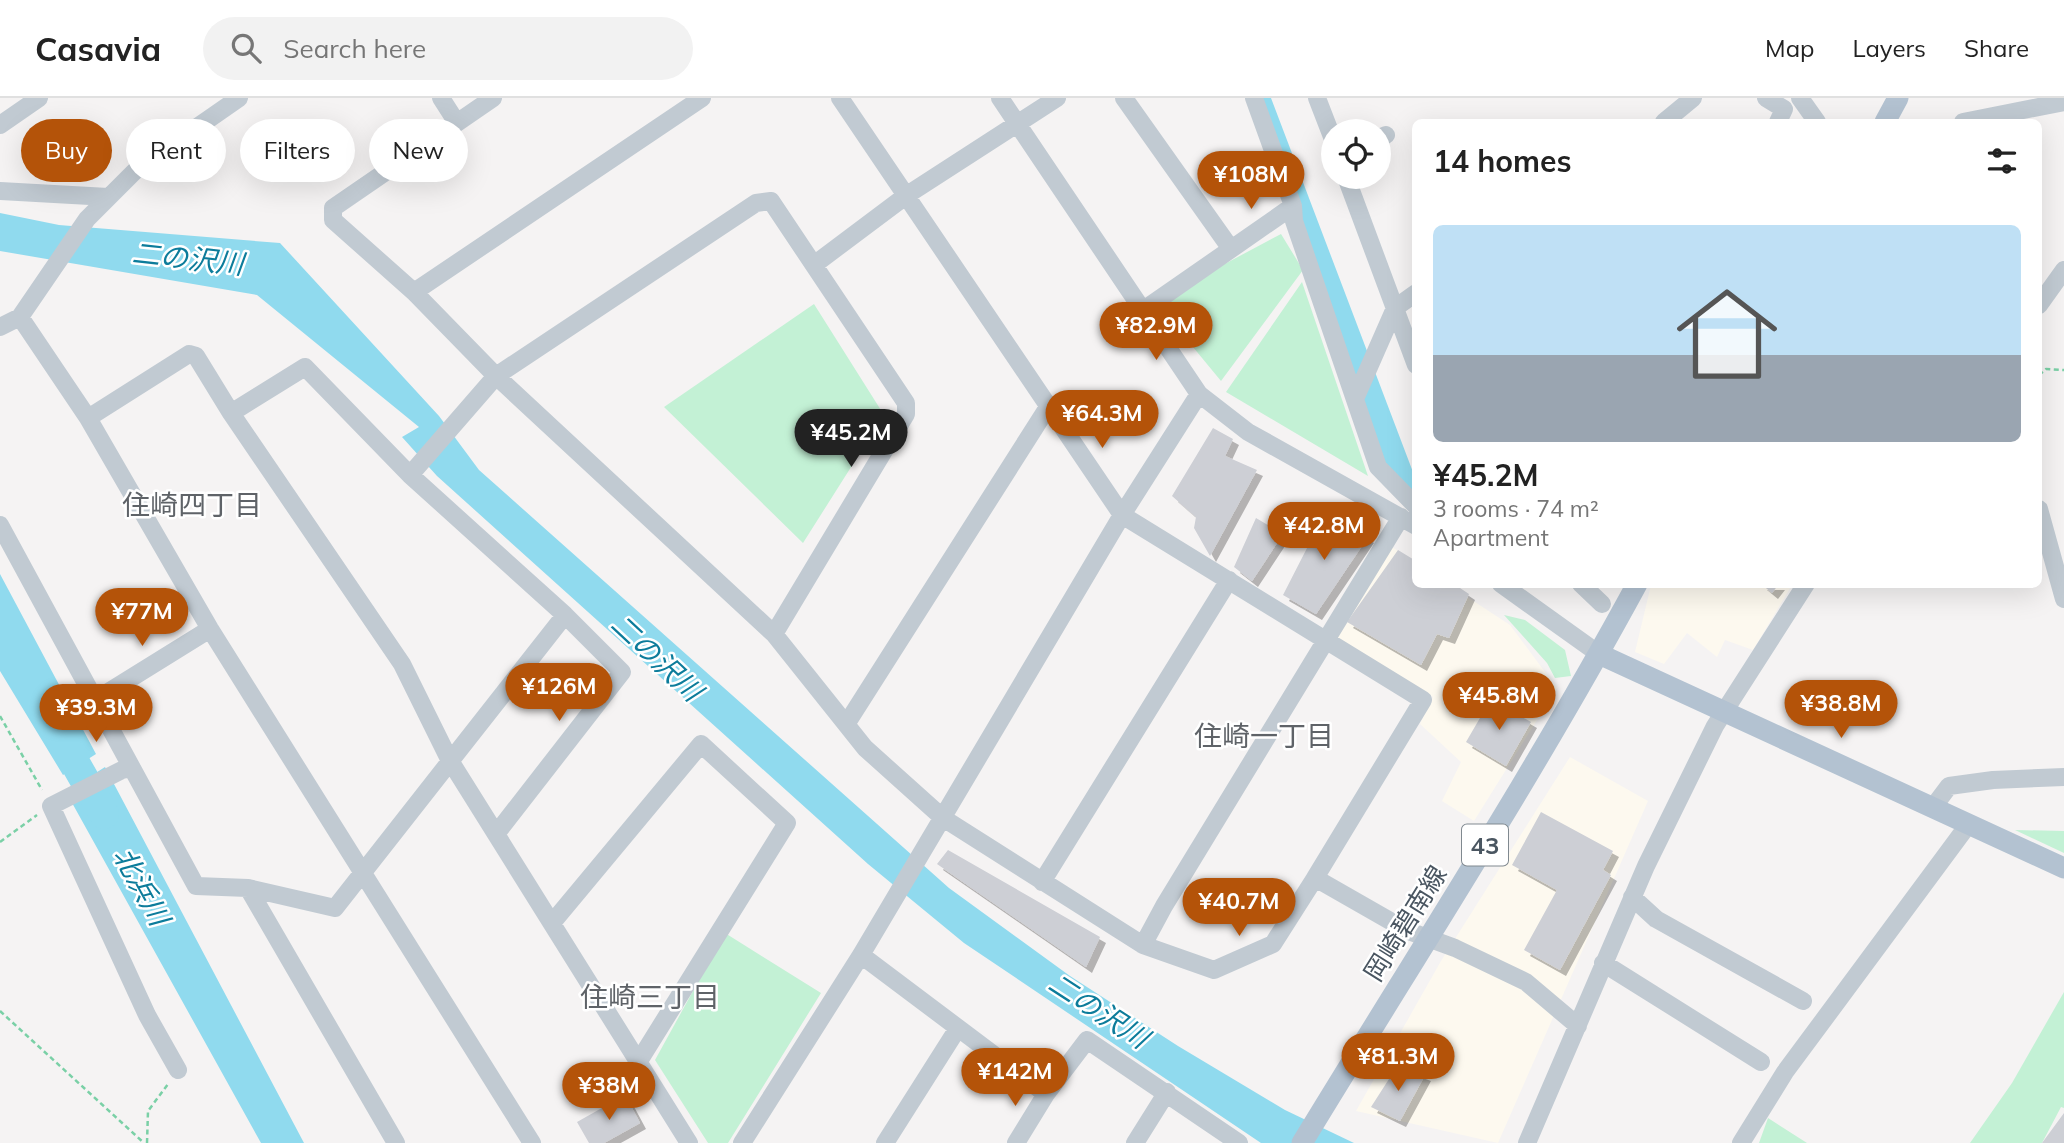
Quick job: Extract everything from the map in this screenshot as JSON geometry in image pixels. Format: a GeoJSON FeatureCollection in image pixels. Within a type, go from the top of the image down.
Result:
{"type":"FeatureCollection","features":[{"type":"Feature","properties":{"kind":"main road"},"geometry":{"type":"LineString","coordinates":[[1887,119],[1898,98]]}},
{"type":"Feature","properties":{"kind":"main road","name":"岡崎碧南線"},"geometry":{"type":"LineString","coordinates":[[1302,1143],[1429,940],[1599,654],[1635,588]]}},
{"type":"Feature","properties":{"kind":"main road"},"geometry":{"type":"LineString","coordinates":[[1599,654],[2064,868]]}},
{"type":"Feature","properties":{"kind":"street"},"geometry":{"type":"LineString","coordinates":[[0,125],[39,98]]}},
{"type":"Feature","properties":{"kind":"street"},"geometry":{"type":"LineString","coordinates":[[0,327],[20,317],[87,219],[137,169],[239,98]]}},
{"type":"Feature","properties":{"kind":"street"},"geometry":{"type":"LineString","coordinates":[[441,98],[454,119]]}},
{"type":"Feature","properties":{"kind":"street"},"geometry":{"type":"LineString","coordinates":[[463,119],[493,98]]}},
{"type":"Feature","properties":{"kind":"street"},"geometry":{"type":"LineString","coordinates":[[414,292],[702,98]]}},
{"type":"Feature","properties":{"kind":"street"},"geometry":{"type":"LineString","coordinates":[[371,182],[333,208],[333,220],[414,292],[496,376],[774,634],[865,748],[943,818],[1143,945],[1214,971],[1273,944],[1423,700],[1122,515],[840,98]]}},
{"type":"Feature","properties":{"kind":"street"},"geometry":{"type":"LineString","coordinates":[[1000,98],[1145,309],[1199,394],[1248,432],[1408,522],[1326,640],[1143,945]]}},
{"type":"Feature","properties":{"kind":"street"},"geometry":{"type":"LineString","coordinates":[[815,264],[907,195],[1018,126],[1057,98]]}},
{"type":"Feature","properties":{"kind":"street"},"geometry":{"type":"LineString","coordinates":[[1124,98],[1231,249]]}},
{"type":"Feature","properties":{"kind":"street"},"geometry":{"type":"LineString","coordinates":[[1254,98],[1293,206],[1294,221],[1358,394],[1378,467],[1412,502]]}},
{"type":"Feature","properties":{"kind":"street"},"geometry":{"type":"LineString","coordinates":[[1317,98],[1325,119]]}},
{"type":"Feature","properties":{"kind":"street"},"geometry":{"type":"LineString","coordinates":[[1766,98],[1781,116],[1808,109]]}},
{"type":"Feature","properties":{"kind":"street"},"geometry":{"type":"LineString","coordinates":[[1667,119],[1688,100]]}},
{"type":"Feature","properties":{"kind":"street"},"geometry":{"type":"LineString","coordinates":[[1978,119],[2064,102]]}},
{"type":"Feature","properties":{"kind":"street"},"geometry":{"type":"LineString","coordinates":[[1350,189],[1412,354]]}},
{"type":"Feature","properties":{"kind":"street"},"geometry":{"type":"LineString","coordinates":[[0,191],[108,197]]}},
{"type":"Feature","properties":{"kind":"street"},"geometry":{"type":"LineString","coordinates":[[415,468],[496,376],[756,203],[771,201],[906,403],[906,414],[774,634]]}},
{"type":"Feature","properties":{"kind":"street"},"geometry":{"type":"LineString","coordinates":[[1145,309],[1293,206]]}},
{"type":"Feature","properties":{"kind":"street"},"geometry":{"type":"LineString","coordinates":[[2042,301],[2064,270]]}},
{"type":"Feature","properties":{"kind":"street"},"geometry":{"type":"LineString","coordinates":[[1358,394],[1395,308],[1412,296]]}},
{"type":"Feature","properties":{"kind":"street"},"geometry":{"type":"LineString","coordinates":[[20,317],[88,418],[210,628],[532,1143]]}},
{"type":"Feature","properties":{"kind":"street"},"geometry":{"type":"LineString","coordinates":[[88,418],[189,354],[196,356],[231,413],[402,664],[449,759],[689,1143]]}},
{"type":"Feature","properties":{"kind":"street"},"geometry":{"type":"LineString","coordinates":[[231,413],[305,367],[415,468],[622,673],[496,834]]}},
{"type":"Feature","properties":{"kind":"street"},"geometry":{"type":"LineString","coordinates":[[742,1143],[861,955],[1122,515],[1199,394]]}},
{"type":"Feature","properties":{"kind":"street"},"geometry":{"type":"LineString","coordinates":[[847,723],[1048,407]]}},
{"type":"Feature","properties":{"kind":"street"},"geometry":{"type":"LineString","coordinates":[[2042,520],[2064,599]]}},
{"type":"Feature","properties":{"kind":"street"},"geometry":{"type":"LineString","coordinates":[[0,525],[94,701],[127,769],[196,886],[248,888],[335,908],[449,759],[565,615]]}},
{"type":"Feature","properties":{"kind":"street"},"geometry":{"type":"LineString","coordinates":[[1042,882],[1229,580]]}},
{"type":"Feature","properties":{"kind":"street"},"geometry":{"type":"LineString","coordinates":[[1507,588],[1599,654]]}},
{"type":"Feature","properties":{"kind":"street"},"geometry":{"type":"LineString","coordinates":[[1585,588],[1602,604]]}},
{"type":"Feature","properties":{"kind":"street"},"geometry":{"type":"LineString","coordinates":[[1528,1143],[1646,866],[1725,710],[1803,588]]}},
{"type":"Feature","properties":{"kind":"street"},"geometry":{"type":"LineString","coordinates":[[94,701],[210,628]]}},
{"type":"Feature","properties":{"kind":"street"},"geometry":{"type":"LineString","coordinates":[[552,923],[701,744],[787,823],[639,1061]]}},
{"type":"Feature","properties":{"kind":"street"},"geometry":{"type":"LineString","coordinates":[[127,769],[51,806],[147,1015],[178,1070]]}},
{"type":"Feature","properties":{"kind":"street"},"geometry":{"type":"LineString","coordinates":[[1934,806],[1949,786],[1993,780],[2064,777]]}},
{"type":"Feature","properties":{"kind":"street"},"geometry":{"type":"LineString","coordinates":[[1741,1143],[1785,1072],[1968,825]]}},
{"type":"Feature","properties":{"kind":"street"},"geometry":{"type":"LineString","coordinates":[[1315,878],[1406,930],[1455,948],[1526,982],[1578,1026]]}},
{"type":"Feature","properties":{"kind":"street"},"geometry":{"type":"LineString","coordinates":[[248,888],[396,1143]]}},
{"type":"Feature","properties":{"kind":"street"},"geometry":{"type":"LineString","coordinates":[[1632,897],[1656,919],[1803,1001]]}},
{"type":"Feature","properties":{"kind":"street"},"geometry":{"type":"LineString","coordinates":[[861,955],[1046,1094]]}},
{"type":"Feature","properties":{"kind":"street"},"geometry":{"type":"LineString","coordinates":[[1603,963],[1760,1062]]}},
{"type":"Feature","properties":{"kind":"street"},"geometry":{"type":"LineString","coordinates":[[885,1143],[957,1028]]}},
{"type":"Feature","properties":{"kind":"street"},"geometry":{"type":"LineString","coordinates":[[1016,1143],[1046,1094],[1087,1040],[1239,1143]]}},
{"type":"Feature","properties":{"kind":"street"},"geometry":{"type":"LineString","coordinates":[[1135,1143],[1167,1092]]}},
{"type":"Feature","properties":{"kind":"path"},"geometry":{"type":"LineString","coordinates":[[2042,372],[2046,369],[2064,370]]}},
{"type":"Feature","properties":{"kind":"path"},"geometry":{"type":"LineString","coordinates":[[0,716],[51,806],[0,842]]}},
{"type":"Feature","properties":{"kind":"path"},"geometry":{"type":"LineString","coordinates":[[0,1011],[145,1143]]}},
{"type":"Feature","properties":{"kind":"path"},"geometry":{"type":"LineString","coordinates":[[145,1143],[148,1111],[178,1070]]}},
{"type":"Feature","properties":{"kind":"shaded area"},"geometry":{"type":"Polygon","coordinates":[[[1392,547],[1412,560],[1412,588],[1454,588],[1510,625],[1557,688],[1474,821],[1442,801],[1461,762],[1420,724],[1433,697],[1331,638],[1392,547]]]}},
{"type":"Feature","properties":{"kind":"shaded area"},"geometry":{"type":"Polygon","coordinates":[[[1650,588],[1790,588],[1753,650],[1725,640],[1717,657],[1687,633],[1664,664],[1635,652],[1650,588]]]}},
{"type":"Feature","properties":{"kind":"shaded area"},"geometry":{"type":"Polygon","coordinates":[[[1570,757],[1648,801],[1498,1143],[1356,1111],[1441,961],[1570,757]]]}},
{"type":"Feature","properties":{"kind":"green space"},"geometry":{"type":"Polygon","coordinates":[[[1281,234],[1303,270],[1221,381],[1155,301],[1281,234]]]}},
{"type":"Feature","properties":{"kind":"green space"},"geometry":{"type":"Polygon","coordinates":[[[1302,282],[1368,476],[1226,392],[1302,282]]]}},
{"type":"Feature","properties":{"kind":"green space"},"geometry":{"type":"Polygon","coordinates":[[[814,304],[884,415],[803,543],[664,407],[814,304]]]}},
{"type":"Feature","properties":{"kind":"green space"},"geometry":{"type":"Polygon","coordinates":[[[1504,615],[1525,620],[1565,650],[1571,676],[1555,678],[1547,663],[1504,615]]]}},
{"type":"Feature","properties":{"kind":"green space"},"geometry":{"type":"Polygon","coordinates":[[[2015,830],[2064,831],[2064,853],[2015,830]]]}},
{"type":"Feature","properties":{"kind":"green space"},"geometry":{"type":"Polygon","coordinates":[[[725,933],[821,993],[728,1143],[708,1143],[655,1060],[725,933]]]}},
{"type":"Feature","properties":{"kind":"green space"},"geometry":{"type":"Polygon","coordinates":[[[2064,992],[2064,1108],[2061,1107],[2042,1143],[1970,1143],[2012,1083],[2064,992]]]}},
{"type":"Feature","properties":{"kind":"green space"},"geometry":{"type":"Polygon","coordinates":[[[1768,1118],[1807,1143],[1759,1143],[1768,1118]]]}},
{"type":"Feature","properties":{"kind":"water"},"geometry":{"type":"Polygon","coordinates":[[[1257,98],[1271,98],[1412,469],[1412,492],[1386,468],[1257,98]]]}},
{"type":"Feature","properties":{"kind":"water","name":"二の沢川"},"geometry":{"type":"Polygon","coordinates":[[[0,213],[59,225],[280,243],[439,416],[479,470],[949,888],[1070,976],[1178,1046],[1285,1110],[1354,1143],[1261,1143],[964,943],[868,864],[437,476],[402,437],[419,427],[257,295],[0,251],[0,213]]]}},
{"type":"Feature","properties":{"kind":"water"},"geometry":{"type":"Polygon","coordinates":[[[0,574],[96,754],[63,775],[0,671],[0,574]]]}},
{"type":"Feature","properties":{"kind":"water","name":"北浜川"},"geometry":{"type":"Polygon","coordinates":[[[105,767],[304,1143],[261,1143],[66,792],[105,767]]]}},
{"type":"Feature","properties":{"kind":"building"},"geometry":{"type":"Polygon","coordinates":[[[1213,428],[1233,439],[1225,456],[1257,470],[1210,556],[1194,528],[1196,517],[1172,496],[1213,428]]]}},
{"type":"Feature","properties":{"kind":"building"},"geometry":{"type":"Polygon","coordinates":[[[1327,509],[1368,537],[1316,614],[1283,595],[1327,509]]]}},
{"type":"Feature","properties":{"kind":"building"},"geometry":{"type":"Polygon","coordinates":[[[1256,518],[1283,534],[1252,581],[1234,567],[1256,518]]]}},
{"type":"Feature","properties":{"kind":"building"},"geometry":{"type":"Polygon","coordinates":[[[1398,550],[1412,559],[1412,588],[1460,588],[1469,594],[1449,638],[1437,634],[1421,665],[1347,622],[1398,550]]]}},
{"type":"Feature","properties":{"kind":"building"},"geometry":{"type":"Polygon","coordinates":[[[1491,699],[1531,722],[1506,766],[1466,742],[1491,699]]]}},
{"type":"Feature","properties":{"kind":"building"},"geometry":{"type":"Polygon","coordinates":[[[1541,812],[1613,851],[1603,870],[1611,875],[1560,970],[1524,950],[1557,890],[1512,865],[1541,812]]]}},
{"type":"Feature","properties":{"kind":"building"},"geometry":{"type":"Polygon","coordinates":[[[948,850],[1100,937],[1086,967],[937,864],[948,850]]]}},
{"type":"Feature","properties":{"kind":"building"},"geometry":{"type":"Polygon","coordinates":[[[1398,1065],[1425,1075],[1400,1121],[1371,1107],[1398,1065]]]}},
{"type":"Feature","properties":{"kind":"building"},"geometry":{"type":"Polygon","coordinates":[[[625,1095],[640,1123],[604,1143],[589,1143],[577,1122],[625,1095]]]}},
{"type":"Feature","properties":{"kind":"building"},"geometry":{"type":"Polygon","coordinates":[[[2064,1113],[2064,1143],[2042,1143],[2064,1113]]]}},
{"type":"Feature","properties":{"kind":"waterway","name":"北浜川"},"geometry":{"type":"LineString","coordinates":[[58,733],[104,814]]}},
{"type":"Feature","properties":{"kind":"district","name":"住崎四丁目"},"geometry":{"type":"Point","coordinates":[192,504]}},
{"type":"Feature","properties":{"kind":"district","name":"住崎一丁目"},"geometry":{"type":"Point","coordinates":[1264,735]}},
{"type":"Feature","properties":{"kind":"district","name":"住崎三丁目"},"geometry":{"type":"Point","coordinates":[650,996]}}]}
